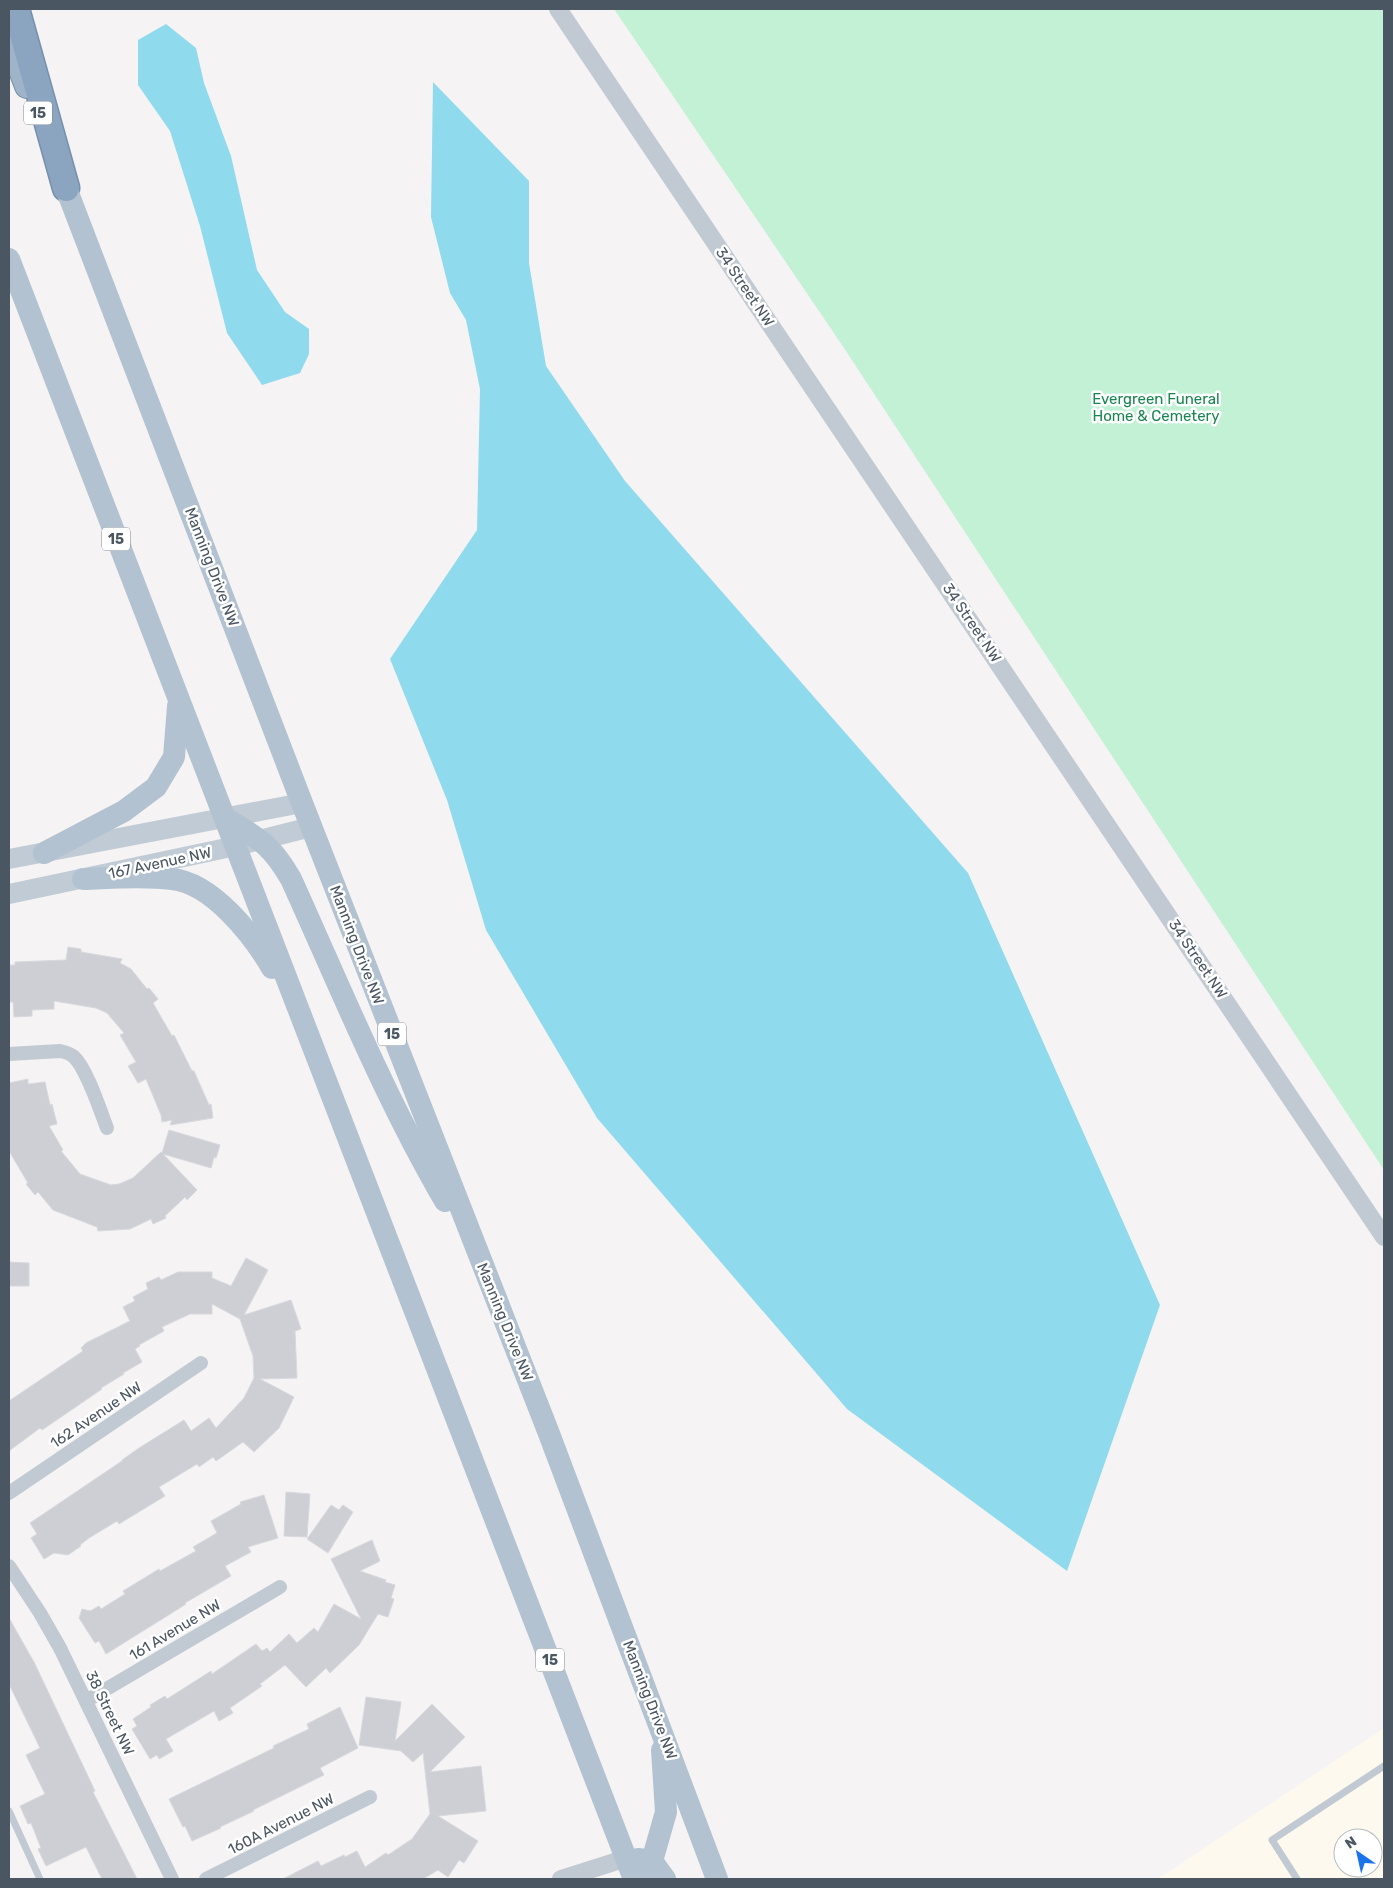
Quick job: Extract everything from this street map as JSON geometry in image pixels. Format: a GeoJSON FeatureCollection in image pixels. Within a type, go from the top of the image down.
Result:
{"type":"FeatureCollection","features":[{"type":"Feature","properties":{"kind":"highway"},"geometry":{"type":"LineString","coordinates":[[16,9],[66,188]]}},
{"type":"Feature","properties":{"kind":"highway","name":"Manning Drive NW"},"geometry":{"type":"LineString","coordinates":[[9,39],[66,188]]}},
{"type":"Feature","properties":{"kind":"main road","name":"Manning Drive NW"},"geometry":{"type":"LineString","coordinates":[[66,188],[311,827],[548,1431],[717,1879]]}},
{"type":"Feature","properties":{"kind":"main road","name":"15"},"geometry":{"type":"LineString","coordinates":[[9,259],[225,818]]}},
{"type":"Feature","properties":{"kind":"main road"},"geometry":{"type":"LineString","coordinates":[[44,853],[124,811],[156,787],[174,757],[179,700]]}},
{"type":"Feature","properties":{"kind":"main road","name":"167 Avenue NW"},"geometry":{"type":"LineString","coordinates":[[9,859],[302,803]]}},
{"type":"Feature","properties":{"kind":"main road"},"geometry":{"type":"LineString","coordinates":[[225,818],[262,840],[281,860],[375,1065],[420,1157],[480,1261]]}},
{"type":"Feature","properties":{"kind":"main road"},"geometry":{"type":"LineString","coordinates":[[225,818],[302,1019]]}},
{"type":"Feature","properties":{"kind":"main road","name":"167 Avenue NW"},"geometry":{"type":"LineString","coordinates":[[9,894],[236,846],[311,827]]}},
{"type":"Feature","properties":{"kind":"main road"},"geometry":{"type":"LineString","coordinates":[[83,879],[172,878],[190,883],[225,909],[259,946],[302,1019]]}},
{"type":"Feature","properties":{"kind":"main road","name":"15"},"geometry":{"type":"LineString","coordinates":[[302,1019],[627,1858]]}},
{"type":"Feature","properties":{"kind":"main road"},"geometry":{"type":"LineString","coordinates":[[646,1870],[666,1812],[661,1729]]}},
{"type":"Feature","properties":{"kind":"main road"},"geometry":{"type":"LineString","coordinates":[[627,1858],[665,1879]]}},
{"type":"Feature","properties":{"kind":"main road"},"geometry":{"type":"LineString","coordinates":[[627,1858],[634,1879]]}},
{"type":"Feature","properties":{"kind":"street","name":"34 Street NW"},"geometry":{"type":"LineString","coordinates":[[558,9],[1384,1237]]}},
{"type":"Feature","properties":{"kind":"street"},"geometry":{"type":"LineString","coordinates":[[9,1054],[48,1050],[68,1053],[75,1057],[85,1075],[107,1128]]}},
{"type":"Feature","properties":{"kind":"street","name":"162 Avenue NW"},"geometry":{"type":"LineString","coordinates":[[9,1494],[201,1363]]}},
{"type":"Feature","properties":{"kind":"street","name":"38 Street NW"},"geometry":{"type":"LineString","coordinates":[[9,1566],[40,1613],[60,1648],[172,1879]]}},
{"type":"Feature","properties":{"kind":"street","name":"161 Avenue NW"},"geometry":{"type":"LineString","coordinates":[[86,1701],[280,1587]]}},
{"type":"Feature","properties":{"kind":"street","name":"160A Avenue NW"},"geometry":{"type":"LineString","coordinates":[[206,1879],[370,1797]]}},
{"type":"Feature","properties":{"kind":"street"},"geometry":{"type":"LineString","coordinates":[[560,1879],[627,1858]]}},
{"type":"Feature","properties":{"kind":"lane"},"geometry":{"type":"LineString","coordinates":[[1298,1879],[1272,1840],[1384,1766]]}},
{"type":"Feature","properties":{"kind":"lane"},"geometry":{"type":"LineString","coordinates":[[9,1811],[40,1879]]}},
{"type":"Feature","properties":{"kind":"shaded area"},"geometry":{"type":"Polygon","coordinates":[[[1384,1728],[1384,1879],[1158,1879],[1384,1728]]]}},
{"type":"Feature","properties":{"kind":"green space","name":"Evergreen Funeral Home & Cemetery"},"geometry":{"type":"Polygon","coordinates":[[[614,9],[1384,9],[1384,1170],[842,345],[614,9]]]}},
{"type":"Feature","properties":{"kind":"water"},"geometry":{"type":"Polygon","coordinates":[[[166,24],[196,48],[204,83],[231,156],[257,270],[285,312],[309,329],[309,354],[300,373],[262,385],[227,333],[200,226],[170,131],[138,85],[138,40],[166,24]]]}},
{"type":"Feature","properties":{"kind":"water"},"geometry":{"type":"Polygon","coordinates":[[[433,82],[529,181],[529,263],[546,366],[625,481],[968,873],[1160,1305],[1067,1571],[847,1409],[597,1118],[486,930],[447,800],[390,659],[477,530],[480,389],[466,320],[450,293],[431,217],[433,82]]]}},
{"type":"Feature","properties":{"kind":"building"},"geometry":{"type":"Polygon","coordinates":[[[68,947],[81,949],[81,952],[122,959],[120,963],[131,969],[147,989],[149,988],[158,999],[153,1003],[172,1036],[174,1035],[192,1071],[194,1071],[209,1105],[211,1104],[213,1118],[170,1125],[172,1120],[162,1122],[161,1115],[146,1079],[138,1083],[128,1066],[136,1062],[120,1035],[124,1033],[107,1013],[96,1008],[54,1001],[54,1009],[32,1010],[32,1016],[14,1017],[13,1002],[9,1002],[9,965],[15,965],[15,962],[66,960],[68,947]]]}},
{"type":"Feature","properties":{"kind":"building"},"geometry":{"type":"Polygon","coordinates":[[[28,1079],[28,1084],[45,1082],[50,1105],[52,1104],[57,1124],[49,1126],[63,1150],[61,1151],[80,1174],[111,1185],[133,1178],[162,1153],[169,1130],[220,1145],[216,1158],[214,1157],[211,1168],[163,1154],[197,1190],[187,1200],[185,1197],[165,1216],[166,1218],[153,1224],[151,1219],[130,1229],[98,1231],[97,1227],[53,1210],[38,1192],[35,1195],[26,1184],[28,1183],[9,1151],[9,1083],[28,1079]]]}},
{"type":"Feature","properties":{"kind":"building"},"geometry":{"type":"Polygon","coordinates":[[[246,1258],[268,1270],[244,1315],[291,1300],[301,1329],[295,1331],[297,1378],[260,1379],[294,1397],[279,1428],[254,1452],[243,1442],[216,1461],[213,1457],[199,1467],[197,1464],[159,1487],[165,1496],[119,1524],[117,1521],[89,1538],[68,1555],[54,1553],[44,1559],[31,1538],[37,1534],[30,1523],[139,1448],[184,1420],[191,1431],[209,1418],[216,1428],[244,1398],[254,1378],[253,1356],[240,1319],[212,1304],[212,1314],[190,1314],[162,1327],[164,1331],[135,1349],[142,1362],[123,1373],[42,1430],[40,1428],[9,1451],[9,1401],[83,1351],[81,1348],[86,1343],[130,1321],[123,1307],[135,1301],[133,1297],[148,1289],[146,1283],[159,1277],[161,1280],[178,1272],[212,1272],[212,1278],[231,1286],[246,1258]]]}},
{"type":"Feature","properties":{"kind":"building"},"geometry":{"type":"Polygon","coordinates":[[[9,1262],[29,1263],[29,1286],[9,1286],[9,1262]]]}},
{"type":"Feature","properties":{"kind":"building"},"geometry":{"type":"Polygon","coordinates":[[[286,1492],[310,1494],[307,1537],[284,1536],[286,1492]]]}},
{"type":"Feature","properties":{"kind":"building"},"geometry":{"type":"Polygon","coordinates":[[[264,1495],[278,1538],[248,1547],[251,1552],[225,1566],[231,1576],[106,1654],[99,1641],[95,1643],[79,1618],[82,1609],[90,1611],[99,1606],[101,1609],[125,1594],[123,1591],[159,1569],[160,1571],[196,1551],[193,1547],[217,1533],[211,1521],[241,1504],[240,1502],[264,1495]]]}},
{"type":"Feature","properties":{"kind":"building"},"geometry":{"type":"Polygon","coordinates":[[[331,1505],[339,1510],[343,1505],[353,1512],[328,1553],[307,1539],[331,1505]]]}},
{"type":"Feature","properties":{"kind":"building"},"geometry":{"type":"Polygon","coordinates":[[[372,1540],[380,1561],[360,1571],[395,1585],[391,1598],[394,1599],[388,1617],[378,1614],[359,1645],[330,1673],[326,1668],[306,1687],[285,1665],[260,1684],[262,1686],[230,1708],[233,1713],[219,1721],[214,1711],[166,1739],[173,1751],[159,1759],[157,1755],[150,1759],[132,1729],[137,1726],[133,1719],[151,1707],[150,1705],[165,1696],[167,1699],[211,1671],[212,1674],[256,1644],[262,1651],[267,1648],[270,1652],[289,1634],[297,1643],[314,1628],[318,1632],[334,1604],[361,1619],[331,1559],[372,1540]]]}},
{"type":"Feature","properties":{"kind":"building"},"geometry":{"type":"Polygon","coordinates":[[[9,1618],[35,1664],[95,1791],[93,1792],[137,1879],[102,1879],[86,1847],[46,1866],[38,1849],[41,1848],[31,1823],[28,1824],[20,1806],[45,1794],[26,1755],[40,1748],[9,1684],[9,1618]]]}},
{"type":"Feature","properties":{"kind":"building"},"geometry":{"type":"Polygon","coordinates":[[[366,1697],[401,1702],[395,1741],[432,1704],[465,1737],[430,1772],[481,1766],[486,1811],[438,1816],[478,1841],[464,1863],[459,1860],[448,1877],[438,1870],[423,1879],[283,1879],[318,1861],[321,1866],[357,1851],[365,1867],[412,1839],[430,1814],[423,1753],[413,1762],[401,1751],[359,1745],[366,1697]]]}},
{"type":"Feature","properties":{"kind":"building"},"geometry":{"type":"Polygon","coordinates":[[[340,1707],[358,1748],[320,1768],[324,1775],[192,1841],[169,1799],[274,1748],[273,1746],[309,1729],[307,1724],[340,1707]]]}}]}
